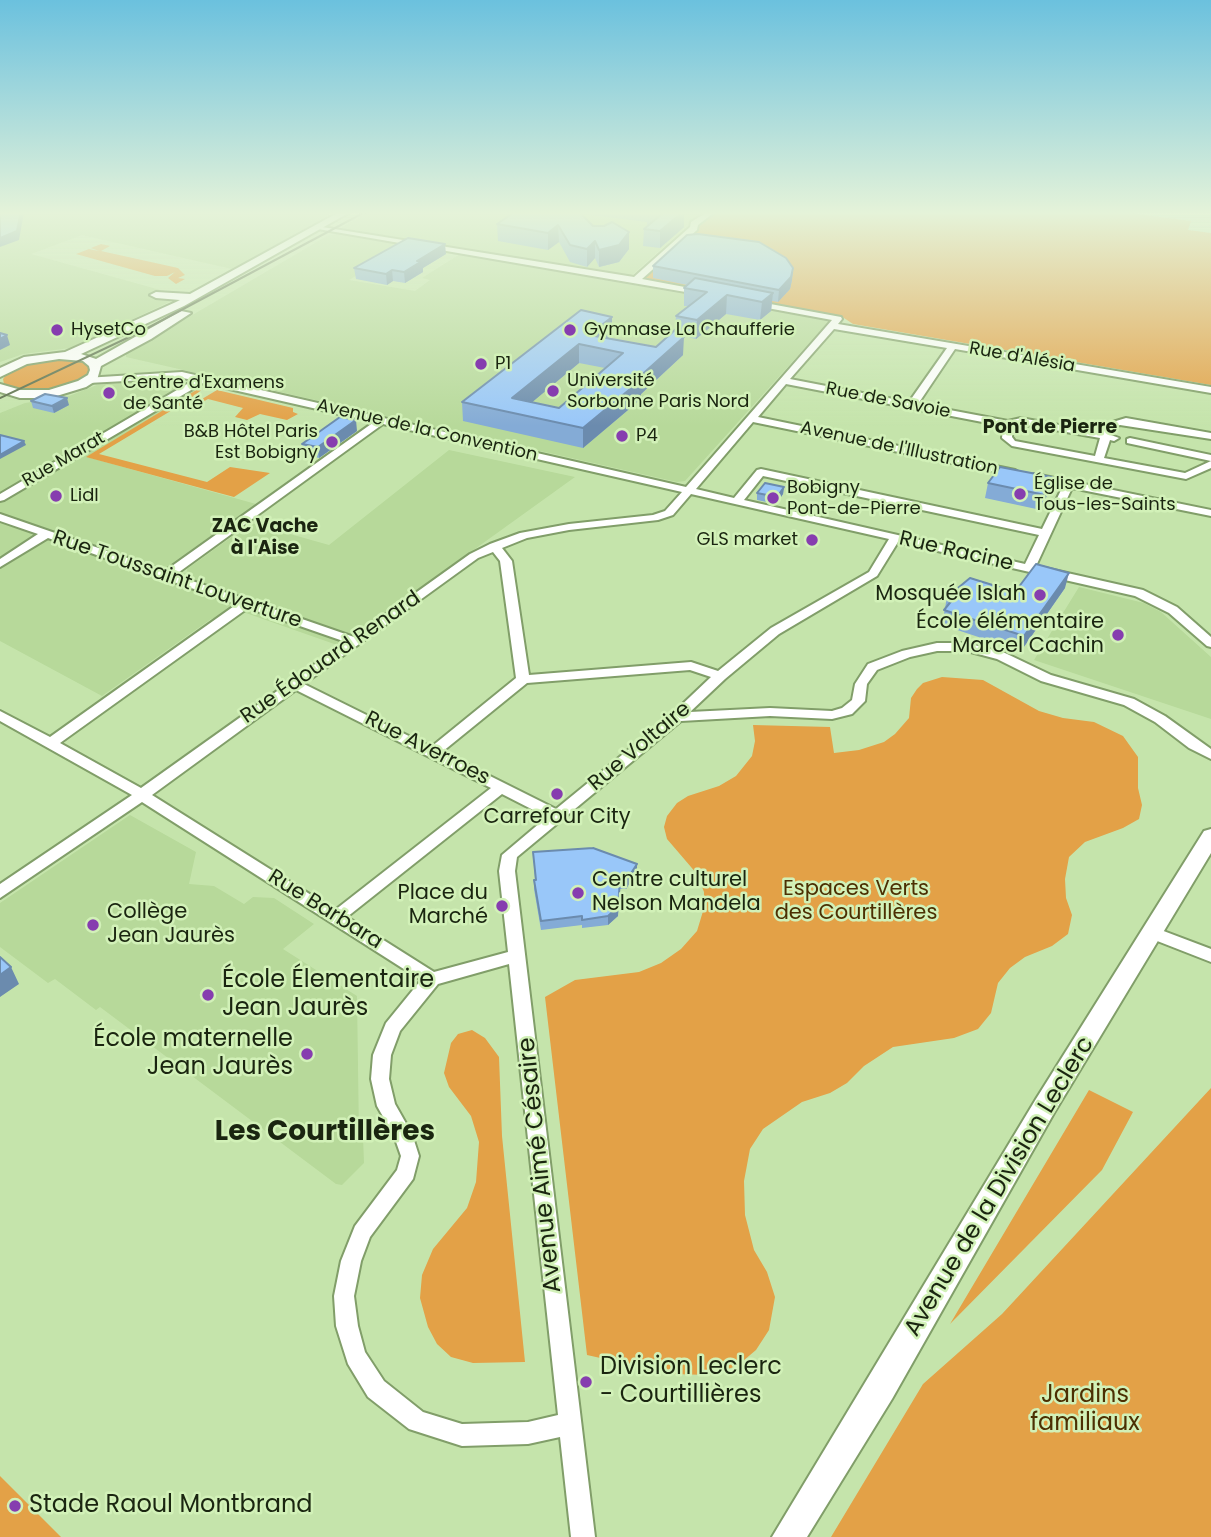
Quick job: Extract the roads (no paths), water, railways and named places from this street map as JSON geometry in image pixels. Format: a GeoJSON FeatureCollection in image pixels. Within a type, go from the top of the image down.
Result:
{"type":"FeatureCollection","features":[{"type":"Feature","properties":{"kind":"main road"},"geometry":{"type":"LineString","coordinates":[[69,355],[217,283]]}},
{"type":"Feature","properties":{"kind":"main road"},"geometry":{"type":"LineString","coordinates":[[0,388],[11,393],[30,395],[57,392],[239,283]]}},
{"type":"Feature","properties":{"kind":"main road"},"geometry":{"type":"LineString","coordinates":[[172,307],[174,304],[156,295],[192,297]]}},
{"type":"Feature","properties":{"kind":"main road"},"geometry":{"type":"LineString","coordinates":[[3,369],[39,357],[69,355],[86,358],[93,371]]}},
{"type":"Feature","properties":{"kind":"main road"},"geometry":{"type":"LineString","coordinates":[[6,404],[30,395]]}},
{"type":"Feature","properties":{"kind":"main road","name":"Avenue de la Division Leclerc"},"geometry":{"type":"LineString","coordinates":[[788,1537],[881,1388],[1045,1106],[1211,836]]}},
{"type":"Feature","properties":{"kind":"street"},"geometry":{"type":"LineString","coordinates":[[649,283],[709,295]]}},
{"type":"Feature","properties":{"kind":"street"},"geometry":{"type":"LineString","coordinates":[[747,302],[838,319],[832,326]]}},
{"type":"Feature","properties":{"kind":"street","name":"Rue d'Alésia"},"geometry":{"type":"LineString","coordinates":[[832,326],[1211,390]]}},
{"type":"Feature","properties":{"kind":"street","name":"Rue Édouard Renard"},"geometry":{"type":"LineString","coordinates":[[0,892],[142,795],[474,556],[494,546],[546,530],[669,513],[832,326]]}},
{"type":"Feature","properties":{"kind":"street"},"geometry":{"type":"LineString","coordinates":[[912,405],[952,346]]}},
{"type":"Feature","properties":{"kind":"street","name":"Avenue de la Convention"},"geometry":{"type":"LineString","coordinates":[[93,371],[124,377],[172,374],[688,491]]}},
{"type":"Feature","properties":{"kind":"street","name":"Rue Marat"},"geometry":{"type":"LineString","coordinates":[[0,498],[201,380]]}},
{"type":"Feature","properties":{"kind":"street","name":"Rue de Savoie"},"geometry":{"type":"LineString","coordinates":[[785,381],[1008,424],[1021,421],[1110,437]]}},
{"type":"Feature","properties":{"kind":"street"},"geometry":{"type":"LineString","coordinates":[[303,415],[316,405]]}},
{"type":"Feature","properties":{"kind":"street","name":"Avenue de l'Illustration"},"geometry":{"type":"LineString","coordinates":[[752,419],[1211,513]]}},
{"type":"Feature","properties":{"kind":"street"},"geometry":{"type":"LineString","coordinates":[[166,576],[382,420]]}},
{"type":"Feature","properties":{"kind":"street"},"geometry":{"type":"LineString","coordinates":[[1099,459],[1110,437],[1109,426],[1118,422],[1126,421],[1211,436]]}},
{"type":"Feature","properties":{"kind":"street"},"geometry":{"type":"LineString","coordinates":[[1008,424],[1007,438],[1012,443],[1186,475],[1211,464]]}},
{"type":"Feature","properties":{"kind":"street"},"geometry":{"type":"LineString","coordinates":[[1130,441],[1211,458]]}},
{"type":"Feature","properties":{"kind":"street"},"geometry":{"type":"LineString","coordinates":[[737,501],[761,472],[1046,533]]}},
{"type":"Feature","properties":{"kind":"street"},"geometry":{"type":"LineString","coordinates":[[1029,568],[1069,484]]}},
{"type":"Feature","properties":{"kind":"street","name":"Rue Racine"},"geometry":{"type":"LineString","coordinates":[[688,491],[1151,598],[1173,610],[1211,643]]}},
{"type":"Feature","properties":{"kind":"street","name":"Rue Toussaint Louverture"},"geometry":{"type":"LineString","coordinates":[[0,517],[354,641]]}},
{"type":"Feature","properties":{"kind":"street"},"geometry":{"type":"LineString","coordinates":[[0,564],[46,534]]}},
{"type":"Feature","properties":{"kind":"street","name":"Rue Voltaire"},"geometry":{"type":"LineString","coordinates":[[558,816],[775,631],[873,574],[895,538]]}},
{"type":"Feature","properties":{"kind":"street"},"geometry":{"type":"LineString","coordinates":[[434,752],[523,680],[506,561],[494,546]]}},
{"type":"Feature","properties":{"kind":"street"},"geometry":{"type":"LineString","coordinates":[[49,744],[246,604]]}},
{"type":"Feature","properties":{"kind":"street"},"geometry":{"type":"LineString","coordinates":[[677,717],[770,712],[832,715],[848,711],[858,701],[861,684],[872,667],[937,647],[967,647],[1001,656],[1046,678],[1129,702],[1160,719],[1194,746],[1211,755]]}},
{"type":"Feature","properties":{"kind":"street","name":"Rue Voltaire"},"geometry":{"type":"LineString","coordinates":[[523,680],[691,666],[720,676]]}},
{"type":"Feature","properties":{"kind":"street","name":"Rue Averroes"},"geometry":{"type":"LineString","coordinates":[[294,684],[558,816]]}},
{"type":"Feature","properties":{"kind":"street","name":"Rue Barbara"},"geometry":{"type":"LineString","coordinates":[[0,715],[142,795],[432,979]]}},
{"type":"Feature","properties":{"kind":"street"},"geometry":{"type":"LineString","coordinates":[[336,917],[502,787]]}},
{"type":"Feature","properties":{"kind":"street","name":"Avenue Aimé Césaire"},"geometry":{"type":"LineString","coordinates":[[558,816],[510,855],[507,871],[583,1537]]}},
{"type":"Feature","properties":{"kind":"street"},"geometry":{"type":"LineString","coordinates":[[1153,933],[1211,956]]}},
{"type":"Feature","properties":{"kind":"street"},"geometry":{"type":"LineString","coordinates":[[518,955],[432,979],[392,1028],[382,1055],[380,1079],[386,1106],[403,1134],[410,1156],[406,1173],[362,1232],[351,1261],[344,1296],[346,1326],[356,1357],[376,1389],[417,1421],[462,1435],[528,1433],[569,1424]]}},
{"type":"Feature","properties":{"kind":"tram line"},"geometry":{"type":"LineString","coordinates":[[0,398],[142,331],[233,283]]}},
{"type":"Feature","properties":{"kind":"place","name":"HysetCo"},"geometry":{"type":"Point","coordinates":[57,330]}},
{"type":"Feature","properties":{"kind":"place","name":"Gymnase La Chaufferie"},"geometry":{"type":"Point","coordinates":[570,330]}},
{"type":"Feature","properties":{"kind":"place","name":"P1"},"geometry":{"type":"Point","coordinates":[481,364]}},
{"type":"Feature","properties":{"kind":"place","name":"Université Sorbonne Paris Nord"},"geometry":{"type":"Point","coordinates":[553,391]}},
{"type":"Feature","properties":{"kind":"place","name":"Centre d'Examens de Santé"},"geometry":{"type":"Point","coordinates":[109,393]}},
{"type":"Feature","properties":{"kind":"place","name":"P4"},"geometry":{"type":"Point","coordinates":[622,436]}},
{"type":"Feature","properties":{"kind":"place","name":"B&B Hôtel Paris Est Bobigny"},"geometry":{"type":"Point","coordinates":[332,442]}},
{"type":"Feature","properties":{"kind":"place","name":"Église de Tous-les-Saints"},"geometry":{"type":"Point","coordinates":[1020,494]}},
{"type":"Feature","properties":{"kind":"place","name":"Lidl"},"geometry":{"type":"Point","coordinates":[56,496]}},
{"type":"Feature","properties":{"kind":"place","name":"Bobigny Pont-de-Pierre"},"geometry":{"type":"Point","coordinates":[773,498]}},
{"type":"Feature","properties":{"kind":"place","name":"GLS market"},"geometry":{"type":"Point","coordinates":[812,540]}},
{"type":"Feature","properties":{"kind":"place","name":"Mosquée Islah"},"geometry":{"type":"Point","coordinates":[1040,595]}},
{"type":"Feature","properties":{"kind":"place","name":"École élémentaire Marcel Cachin"},"geometry":{"type":"Point","coordinates":[1118,635]}},
{"type":"Feature","properties":{"kind":"place","name":"Carrefour City"},"geometry":{"type":"Point","coordinates":[557,794]}},
{"type":"Feature","properties":{"kind":"place","name":"Centre culturel Nelson Mandela"},"geometry":{"type":"Point","coordinates":[578,893]}},
{"type":"Feature","properties":{"kind":"place","name":"Place du Marché"},"geometry":{"type":"Point","coordinates":[502,906]}},
{"type":"Feature","properties":{"kind":"place","name":"Collège Jean Jaurès"},"geometry":{"type":"Point","coordinates":[93,925]}},
{"type":"Feature","properties":{"kind":"place","name":"École Élementaire Jean Jaurès"},"geometry":{"type":"Point","coordinates":[208,995]}},
{"type":"Feature","properties":{"kind":"place","name":"École maternelle Jean Jaurès"},"geometry":{"type":"Point","coordinates":[307,1054]}},
{"type":"Feature","properties":{"kind":"place","name":"Division Leclerc - Courtillières"},"geometry":{"type":"Point","coordinates":[586,1382]}},
{"type":"Feature","properties":{"kind":"place","name":"Stade Raoul Montbrand"},"geometry":{"type":"Point","coordinates":[15,1506]}},
{"type":"Feature","properties":{"kind":"district","name":"Pont de Pierre"},"geometry":{"type":"Point","coordinates":[1050,428]}},
{"type":"Feature","properties":{"kind":"district","name":"ZAC Vache à l'Aise"},"geometry":{"type":"Point","coordinates":[265,538]}},
{"type":"Feature","properties":{"kind":"district","name":"Les Courtillères"},"geometry":{"type":"Point","coordinates":[325,1133]}},
{"type":"Feature","properties":{"kind":"park label","name":"Espaces Verts des Courtillères"},"geometry":{"type":"Point","coordinates":[856,902]}},
{"type":"Feature","properties":{"kind":"park label","name":"Jardins familiaux"},"geometry":{"type":"Point","coordinates":[1085,1410]}}]}
